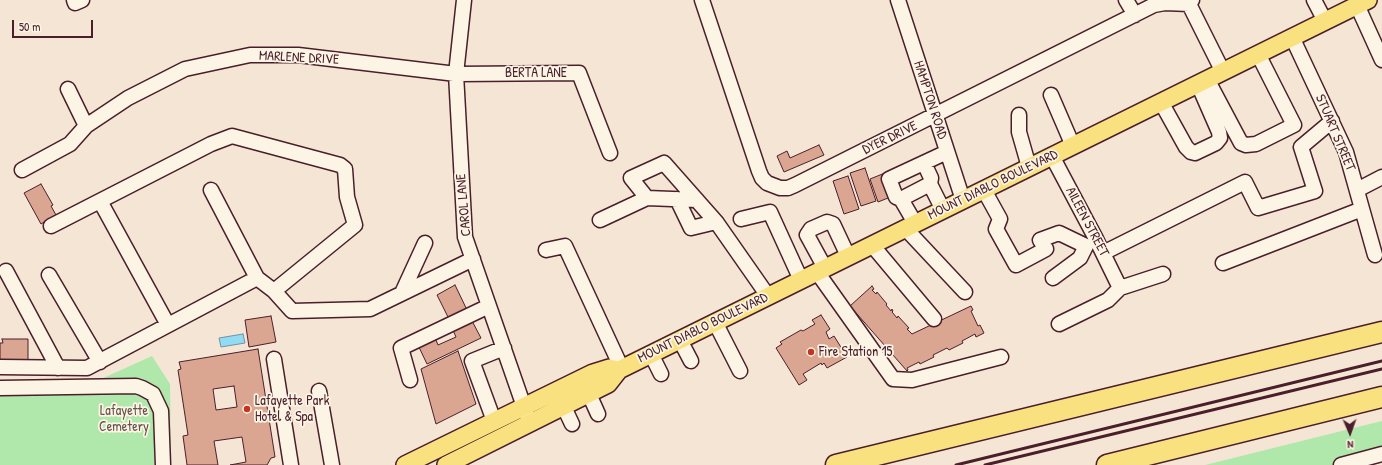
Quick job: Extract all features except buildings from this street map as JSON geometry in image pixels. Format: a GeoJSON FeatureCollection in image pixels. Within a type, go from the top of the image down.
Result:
{"type":"FeatureCollection","features":[{"type":"Feature","properties":{"kind":"highway"},"geometry":{"type":"LineString","coordinates":[[836,465],[1382,332]]}},
{"type":"Feature","properties":{"kind":"highway"},"geometry":{"type":"LineString","coordinates":[[1107,465],[1382,397]]}},
{"type":"Feature","properties":{"kind":"main road","name":"MOUNT DIABLO BOULEVARD"},"geometry":{"type":"LineString","coordinates":[[446,465],[608,384],[620,369],[1363,3]]}},
{"type":"Feature","properties":{"kind":"main road","name":"MOUNT DIABLO BOULEVARD"},"geometry":{"type":"LineString","coordinates":[[405,465],[593,373],[609,368],[620,369]]}},
{"type":"Feature","properties":{"kind":"street"},"geometry":{"type":"LineString","coordinates":[[74,0],[75,3],[82,0]]}},
{"type":"Feature","properties":{"kind":"street","name":"CAROL LANE"},"geometry":{"type":"LineString","coordinates":[[464,0],[456,74],[465,237],[530,424]]}},
{"type":"Feature","properties":{"kind":"street","name":"DYER DRIVE"},"geometry":{"type":"LineString","coordinates":[[702,0],[762,178],[767,183],[774,186],[788,188],[1154,5],[1190,2]]}},
{"type":"Feature","properties":{"kind":"street","name":"HAMPTON ROAD"},"geometry":{"type":"LineString","coordinates":[[898,0],[963,200]]}},
{"type":"Feature","properties":{"kind":"street"},"geometry":{"type":"LineString","coordinates":[[1126,0],[1135,15]]}},
{"type":"Feature","properties":{"kind":"street"},"geometry":{"type":"LineString","coordinates":[[1314,0],[1325,21]]}},
{"type":"Feature","properties":{"kind":"street"},"geometry":{"type":"LineString","coordinates":[[1190,2],[1222,72]]}},
{"type":"Feature","properties":{"kind":"street"},"geometry":{"type":"LineString","coordinates":[[1363,3],[1382,60]]}},
{"type":"Feature","properties":{"kind":"street","name":"STUART STREET"},"geometry":{"type":"LineString","coordinates":[[1292,37],[1346,152],[1375,255]]}},
{"type":"Feature","properties":{"kind":"street"},"geometry":{"type":"LineString","coordinates":[[1202,82],[1241,143],[1246,145],[1256,144],[1294,125],[1258,54]]}},
{"type":"Feature","properties":{"kind":"street","name":"MARLENE DRIVE"},"geometry":{"type":"LineString","coordinates":[[22,170],[70,144],[86,126],[128,98],[185,70],[250,55],[298,55],[456,74]]}},
{"type":"Feature","properties":{"kind":"street","name":"BERTA LANE"},"geometry":{"type":"LineString","coordinates":[[456,74],[579,73],[610,152]]}},
{"type":"Feature","properties":{"kind":"street"},"geometry":{"type":"LineString","coordinates":[[1161,102],[1190,152],[1195,153],[1216,143],[1220,138],[1219,132],[1202,82]]}},
{"type":"Feature","properties":{"kind":"street"},"geometry":{"type":"LineString","coordinates":[[68,88],[86,126]]}},
{"type":"Feature","properties":{"kind":"street"},"geometry":{"type":"LineString","coordinates":[[1051,95],[1072,146]]}},
{"type":"Feature","properties":{"kind":"street"},"geometry":{"type":"LineString","coordinates":[[1019,115],[1019,132],[1029,167]]}},
{"type":"Feature","properties":{"kind":"street"},"geometry":{"type":"LineString","coordinates":[[1103,252],[1245,182],[1258,208],[1316,191],[1301,147],[1332,121]]}},
{"type":"Feature","properties":{"kind":"street"},"geometry":{"type":"LineString","coordinates":[[51,226],[211,144],[232,136],[340,165],[345,169],[347,197],[355,225],[274,291]]}},
{"type":"Feature","properties":{"kind":"street"},"geometry":{"type":"LineString","coordinates":[[947,152],[889,179],[896,196],[901,199],[910,226],[964,292]]}},
{"type":"Feature","properties":{"kind":"street","name":"AILEEN STREET"},"geometry":{"type":"LineString","coordinates":[[1052,156],[1103,252],[1120,288]]}},
{"type":"Feature","properties":{"kind":"street"},"geometry":{"type":"LineString","coordinates":[[647,198],[631,178],[664,163],[716,222],[768,296]]}},
{"type":"Feature","properties":{"kind":"street"},"geometry":{"type":"LineString","coordinates":[[924,163],[931,178],[930,184],[943,210]]}},
{"type":"Feature","properties":{"kind":"street"},"geometry":{"type":"LineString","coordinates":[[1357,190],[1382,177]]}},
{"type":"Feature","properties":{"kind":"street"},"geometry":{"type":"LineString","coordinates":[[901,199],[930,184]]}},
{"type":"Feature","properties":{"kind":"street"},"geometry":{"type":"LineString","coordinates":[[211,190],[257,278],[274,291],[292,311],[370,308],[473,259]]}},
{"type":"Feature","properties":{"kind":"street"},"geometry":{"type":"LineString","coordinates":[[984,190],[1000,219],[996,229],[1016,265],[1046,249],[1040,240],[1059,233],[1086,246],[1080,258],[1053,278]]}},
{"type":"Feature","properties":{"kind":"street"},"geometry":{"type":"LineString","coordinates":[[600,220],[647,198],[697,200]]}},
{"type":"Feature","properties":{"kind":"street"},"geometry":{"type":"LineString","coordinates":[[677,199],[692,228],[716,222]]}},
{"type":"Feature","properties":{"kind":"street"},"geometry":{"type":"LineString","coordinates":[[100,201],[168,325]]}},
{"type":"Feature","properties":{"kind":"street"},"geometry":{"type":"LineString","coordinates":[[1223,263],[1362,209]]}},
{"type":"Feature","properties":{"kind":"street"},"geometry":{"type":"LineString","coordinates":[[741,219],[770,212],[802,280]]}},
{"type":"Feature","properties":{"kind":"street"},"geometry":{"type":"LineString","coordinates":[[848,256],[833,224],[827,222],[811,229],[807,235],[821,270],[893,379],[912,380],[1001,357]]}},
{"type":"Feature","properties":{"kind":"street"},"geometry":{"type":"LineString","coordinates":[[402,293],[424,243]]}},
{"type":"Feature","properties":{"kind":"street"},"geometry":{"type":"LineString","coordinates":[[872,244],[934,319]]}},
{"type":"Feature","properties":{"kind":"street"},"geometry":{"type":"LineString","coordinates":[[546,250],[565,246],[620,369]]}},
{"type":"Feature","properties":{"kind":"street"},"geometry":{"type":"LineString","coordinates":[[6,271],[58,368]]}},
{"type":"Feature","properties":{"kind":"street"},"geometry":{"type":"LineString","coordinates":[[49,274],[100,362]]}},
{"type":"Feature","properties":{"kind":"street"},"geometry":{"type":"LineString","coordinates":[[1059,324],[1108,300],[1120,288],[1164,274]]}},
{"type":"Feature","properties":{"kind":"street"},"geometry":{"type":"LineString","coordinates":[[0,367],[87,368],[257,278]]}},
{"type":"Feature","properties":{"kind":"street"},"geometry":{"type":"LineString","coordinates":[[410,380],[401,348],[490,306]]}},
{"type":"Feature","properties":{"kind":"street"},"geometry":{"type":"LineString","coordinates":[[715,322],[740,370]]}},
{"type":"Feature","properties":{"kind":"street"},"geometry":{"type":"LineString","coordinates":[[680,340],[691,360]]}},
{"type":"Feature","properties":{"kind":"street"},"geometry":{"type":"LineString","coordinates":[[494,421],[472,362],[504,348]]}},
{"type":"Feature","properties":{"kind":"street"},"geometry":{"type":"LineString","coordinates":[[652,354],[661,374]]}},
{"type":"Feature","properties":{"kind":"street"},"geometry":{"type":"LineString","coordinates":[[274,359],[291,465]]}},
{"type":"Feature","properties":{"kind":"street"},"geometry":{"type":"LineString","coordinates":[[0,388],[136,386],[148,390],[156,398],[161,411],[163,465]]}},
{"type":"Feature","properties":{"kind":"street"},"geometry":{"type":"LineString","coordinates":[[319,391],[332,465]]}},
{"type":"Feature","properties":{"kind":"street"},"geometry":{"type":"LineString","coordinates":[[589,394],[598,414]]}},
{"type":"Feature","properties":{"kind":"street"},"geometry":{"type":"LineString","coordinates":[[564,406],[572,424]]}},
{"type":"Feature","properties":{"kind":"street"},"geometry":{"type":"LineString","coordinates":[[1341,465],[1375,459]]}},
{"type":"Feature","properties":{"kind":"green space","name":"Lafayette Cemetery"},"geometry":{"type":"Polygon","coordinates":[[[152,356],[170,384],[171,465],[0,465],[0,380],[99,380],[152,356]]]}},
{"type":"Feature","properties":{"kind":"green space"},"geometry":{"type":"Polygon","coordinates":[[[1382,421],[1382,454],[1341,465],[1205,465],[1382,421]]]}},
{"type":"Feature","properties":{"kind":"water"},"geometry":{"type":"Polygon","coordinates":[[[243,334],[245,343],[221,347],[219,338],[243,334]]]}},
{"type":"Feature","properties":{"kind":"railway"},"geometry":{"type":"LineString","coordinates":[[956,465],[1382,361]]}},
{"type":"Feature","properties":{"kind":"railway"},"geometry":{"type":"LineString","coordinates":[[985,465],[1382,369]]}},
{"type":"Feature","properties":{"kind":"place","name":"Fire Station 15"},"geometry":{"type":"Point","coordinates":[811,352]}},
{"type":"Feature","properties":{"kind":"place","name":"Lafayette Park Hotel & Spa"},"geometry":{"type":"Point","coordinates":[247,409]}}]}
